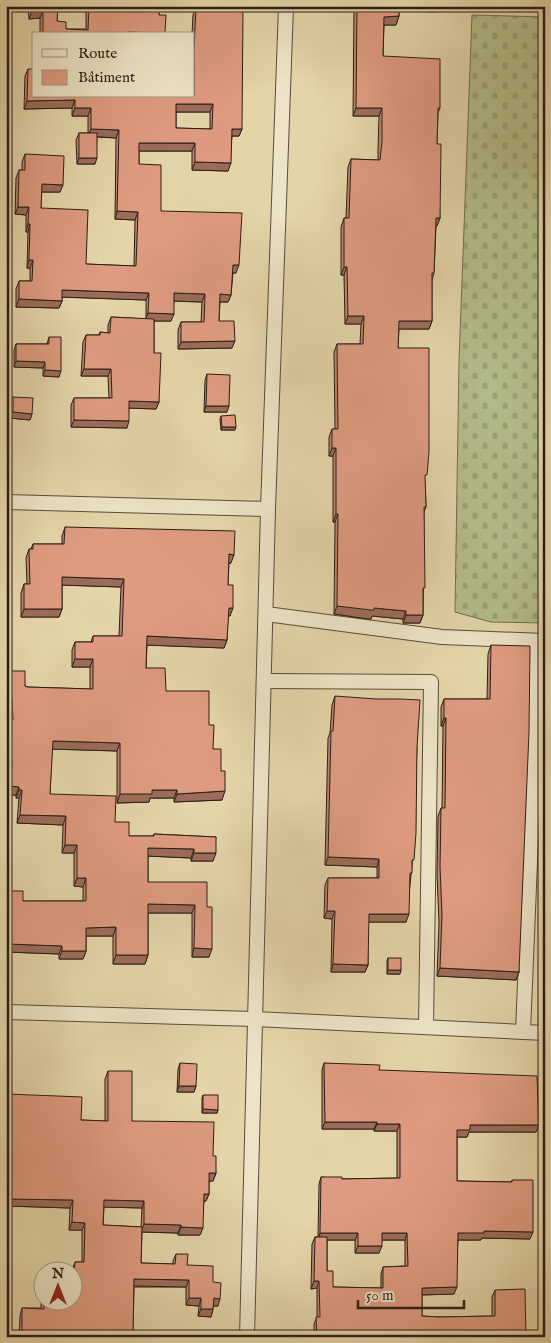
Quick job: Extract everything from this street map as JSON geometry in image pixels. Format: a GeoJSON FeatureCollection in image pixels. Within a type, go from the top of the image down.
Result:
{"type":"FeatureCollection","features":[{"type":"Feature","properties":{"kind":"street"},"geometry":{"type":"LineString","coordinates":[[247,1337],[268,509],[286,6]]}},
{"type":"Feature","properties":{"kind":"street"},"geometry":{"type":"LineString","coordinates":[[6,502],[268,509]]}},
{"type":"Feature","properties":{"kind":"street"},"geometry":{"type":"LineString","coordinates":[[266,614],[442,636],[540,641],[523,1032]]}},
{"type":"Feature","properties":{"kind":"street"},"geometry":{"type":"LineString","coordinates":[[264,681],[431,682],[426,1028]]}},
{"type":"Feature","properties":{"kind":"street"},"geometry":{"type":"LineString","coordinates":[[6,1012],[255,1019],[545,1033]]}},
{"type":"Feature","properties":{"kind":"green space"},"geometry":{"type":"Polygon","coordinates":[[[472,15],[545,17],[545,623],[491,622],[455,612],[459,361],[472,15]]]}},
{"type":"Feature","properties":{"kind":"building"},"geometry":{"type":"Polygon","coordinates":[[[32,6],[58,6],[57,21],[66,22],[66,29],[88,30],[89,6],[159,6],[159,15],[166,15],[165,32],[43,32],[43,11],[32,11],[32,6]]]}},
{"type":"Feature","properties":{"kind":"building"},"geometry":{"type":"Polygon","coordinates":[[[357,6],[399,6],[399,16],[384,17],[383,56],[440,59],[440,108],[438,108],[437,144],[441,144],[440,218],[436,218],[434,273],[432,273],[432,321],[399,321],[398,348],[429,348],[429,452],[427,475],[425,475],[425,588],[423,588],[423,615],[406,615],[406,611],[374,608],[374,610],[371,610],[337,606],[338,514],[336,514],[336,448],[332,448],[332,429],[338,429],[337,344],[363,344],[364,316],[348,316],[347,267],[344,267],[344,218],[349,218],[351,159],[380,160],[382,142],[382,108],[356,108],[357,6]]]}},
{"type":"Feature","properties":{"kind":"building"},"geometry":{"type":"Polygon","coordinates":[[[427,6],[439,6],[439,9],[427,9],[427,6]]]}},
{"type":"Feature","properties":{"kind":"building"},"geometry":{"type":"Polygon","coordinates":[[[196,7],[243,9],[242,129],[232,129],[231,163],[195,162],[195,143],[139,143],[139,164],[161,165],[161,211],[242,213],[239,265],[233,265],[231,295],[220,294],[219,321],[234,321],[235,341],[181,342],[181,322],[204,322],[205,294],[174,293],[174,314],[148,313],[149,293],[62,290],[62,301],[19,299],[19,281],[32,281],[33,260],[29,260],[29,207],[18,207],[19,170],[25,170],[25,154],[64,156],[63,185],[42,184],[41,208],[88,210],[86,264],[136,266],[138,212],[117,211],[119,130],[91,129],[91,108],[75,108],[75,100],[27,101],[28,69],[32,69],[32,98],[195,98],[196,7]],[[176,104],[176,128],[212,129],[213,104],[176,104]]]}},
{"type":"Feature","properties":{"kind":"building"},"geometry":{"type":"Polygon","coordinates":[[[79,133],[97,133],[97,158],[79,158],[79,133]]]}},
{"type":"Feature","properties":{"kind":"building"},"geometry":{"type":"Polygon","coordinates":[[[111,317],[154,319],[154,353],[161,353],[159,402],[129,401],[129,421],[74,420],[74,398],[112,398],[111,369],[84,369],[86,335],[100,335],[100,332],[110,333],[111,317]]]}},
{"type":"Feature","properties":{"kind":"building"},"geometry":{"type":"Polygon","coordinates":[[[49,337],[61,337],[61,371],[45,370],[45,362],[16,361],[16,344],[49,344],[49,337]]]}},
{"type":"Feature","properties":{"kind":"building"},"geometry":{"type":"Polygon","coordinates":[[[207,374],[230,375],[229,406],[206,406],[207,374]]]}},
{"type":"Feature","properties":{"kind":"building"},"geometry":{"type":"Polygon","coordinates":[[[13,397],[33,398],[32,414],[13,412],[13,397]]]}},
{"type":"Feature","properties":{"kind":"building"},"geometry":{"type":"Polygon","coordinates":[[[235,415],[236,427],[222,427],[221,416],[235,415]]]}},
{"type":"Feature","properties":{"kind":"building"},"geometry":{"type":"Polygon","coordinates":[[[65,527],[235,531],[234,555],[229,554],[228,585],[233,585],[233,608],[229,608],[227,640],[147,636],[146,668],[165,668],[166,691],[209,691],[209,725],[214,725],[213,749],[221,749],[221,771],[225,771],[225,791],[177,794],[177,790],[152,790],[152,794],[120,794],[120,743],[53,741],[50,794],[116,796],[115,822],[129,822],[129,836],[154,836],[154,834],[216,837],[216,853],[194,853],[194,849],[148,848],[148,882],[207,882],[207,907],[212,907],[212,949],[194,948],[195,905],[148,904],[148,955],[116,955],[116,927],[86,928],[86,951],[62,951],[62,946],[7,944],[8,913],[6,913],[6,899],[9,899],[9,891],[23,891],[23,901],[86,901],[86,878],[77,878],[77,845],[65,845],[66,816],[20,815],[22,790],[19,790],[19,787],[10,786],[12,760],[7,759],[6,720],[13,720],[12,698],[10,698],[10,671],[25,671],[25,686],[27,687],[93,689],[93,659],[75,659],[75,642],[93,642],[93,636],[122,636],[124,579],[62,577],[62,609],[24,609],[24,584],[30,584],[29,549],[33,549],[33,544],[64,544],[65,527]]]}},
{"type":"Feature","properties":{"kind":"building"},"geometry":{"type":"Polygon","coordinates":[[[491,645],[530,646],[529,732],[519,972],[440,968],[442,915],[440,867],[441,808],[445,808],[446,718],[444,718],[444,699],[490,699],[491,645]]]}},
{"type":"Feature","properties":{"kind":"building"},"geometry":{"type":"Polygon","coordinates":[[[335,696],[420,700],[417,747],[416,833],[414,860],[412,860],[412,873],[410,873],[409,914],[369,914],[368,965],[333,964],[335,911],[327,911],[328,878],[379,878],[379,859],[328,857],[331,731],[333,731],[335,696]]]}},
{"type":"Feature","properties":{"kind":"building"},"geometry":{"type":"Polygon","coordinates":[[[388,958],[401,958],[401,970],[388,970],[388,958]]]}},
{"type":"Feature","properties":{"kind":"building"},"geometry":{"type":"Polygon","coordinates":[[[180,1063],[197,1064],[196,1086],[179,1086],[180,1063]]]}},
{"type":"Feature","properties":{"kind":"building"},"geometry":{"type":"Polygon","coordinates":[[[324,1063],[380,1065],[379,1070],[537,1076],[539,1125],[470,1125],[470,1130],[457,1130],[457,1181],[512,1182],[512,1180],[533,1180],[533,1232],[484,1231],[484,1233],[458,1233],[457,1287],[422,1288],[422,1316],[439,1317],[495,1316],[495,1290],[525,1289],[526,1337],[317,1337],[316,1317],[320,1317],[319,1281],[314,1281],[315,1237],[327,1237],[327,1271],[333,1271],[333,1287],[383,1288],[383,1267],[408,1266],[407,1233],[382,1233],[382,1246],[358,1246],[358,1233],[320,1233],[321,1177],[342,1177],[342,1179],[400,1178],[400,1124],[325,1122],[324,1063]]]}},
{"type":"Feature","properties":{"kind":"building"},"geometry":{"type":"Polygon","coordinates":[[[108,1071],[132,1071],[132,1121],[214,1122],[213,1156],[216,1156],[216,1173],[209,1173],[209,1194],[204,1194],[203,1228],[181,1227],[181,1225],[144,1224],[144,1201],[104,1200],[103,1225],[142,1227],[141,1263],[175,1264],[176,1254],[188,1254],[187,1265],[213,1266],[213,1282],[221,1283],[220,1299],[214,1298],[213,1309],[201,1309],[201,1298],[189,1298],[189,1280],[134,1279],[133,1334],[183,1335],[183,1337],[22,1337],[22,1308],[32,1308],[32,1310],[82,1310],[82,1262],[84,1262],[85,1223],[72,1222],[73,1200],[6,1199],[7,1094],[82,1097],[81,1120],[108,1121],[108,1071]]]}},
{"type":"Feature","properties":{"kind":"building"},"geometry":{"type":"Polygon","coordinates":[[[203,1095],[218,1095],[218,1110],[203,1109],[203,1095]]]}}]}
